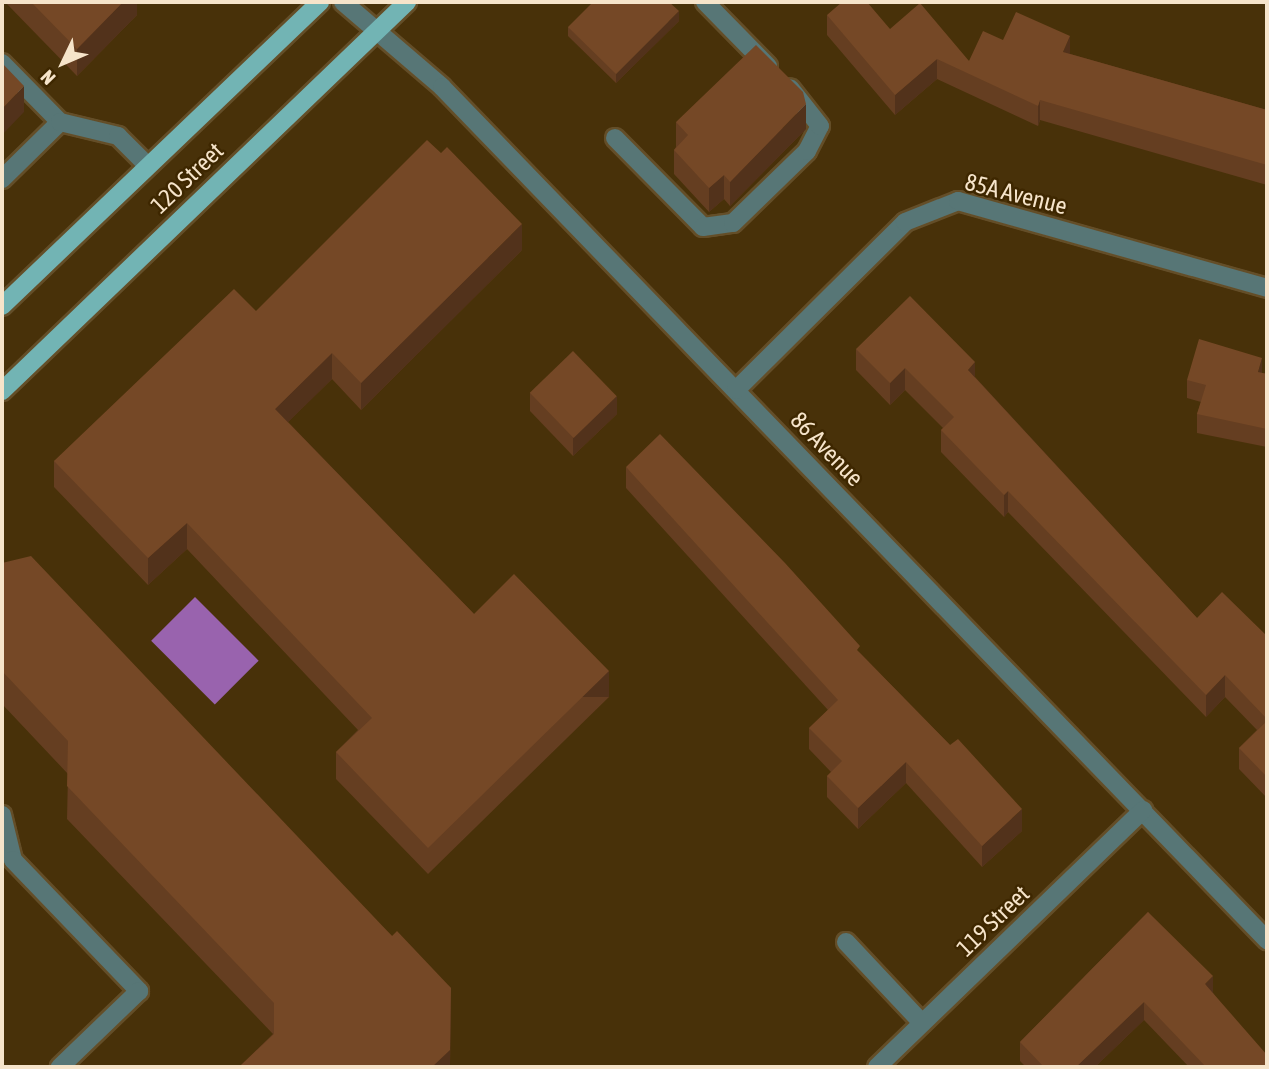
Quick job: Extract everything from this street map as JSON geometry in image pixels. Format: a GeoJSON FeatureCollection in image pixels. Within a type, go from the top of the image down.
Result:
{"type":"FeatureCollection","features":[{"type":"Feature","properties":{"kind":"main road","name":"120 Street"},"geometry":{"type":"LineString","coordinates":[[2,306],[320,2]]}},
{"type":"Feature","properties":{"kind":"main road","name":"120 Street"},"geometry":{"type":"LineString","coordinates":[[2,391],[407,2]]}},
{"type":"Feature","properties":{"kind":"street","name":"86 Avenue"},"geometry":{"type":"LineString","coordinates":[[343,2],[443,87],[1267,940]]}},
{"type":"Feature","properties":{"kind":"street"},"geometry":{"type":"LineString","coordinates":[[615,138],[703,227],[733,223],[807,151],[820,126],[812,110],[705,2]]}},
{"type":"Feature","properties":{"kind":"street"},"geometry":{"type":"LineString","coordinates":[[2,63],[60,122],[118,136],[148,166]]}},
{"type":"Feature","properties":{"kind":"street"},"geometry":{"type":"LineString","coordinates":[[2,179],[60,122]]}},
{"type":"Feature","properties":{"kind":"street","name":"85A Avenue"},"geometry":{"type":"LineString","coordinates":[[736,390],[905,222],[958,201],[1267,288]]}},
{"type":"Feature","properties":{"kind":"street","name":"119 Street"},"geometry":{"type":"LineString","coordinates":[[877,1067],[1143,810]]}},
{"type":"Feature","properties":{"kind":"street"},"geometry":{"type":"LineString","coordinates":[[2,815],[13,860],[139,990],[60,1067]]}},
{"type":"Feature","properties":{"kind":"street"},"geometry":{"type":"LineString","coordinates":[[846,942],[922,1023]]}},
{"type":"Feature","properties":{"kind":"shaded area"},"geometry":{"type":"Polygon","coordinates":[[[195,597],[259,661],[215,704],[151,641],[195,597]]]}},
{"type":"Feature","properties":{"kind":"building"},"geometry":{"type":"Polygon","coordinates":[[[31,2],[123,2],[77,49],[31,2]]]}},
{"type":"Feature","properties":{"kind":"building"},"geometry":{"type":"Polygon","coordinates":[[[593,2],[669,2],[679,11],[616,74],[568,27],[593,2]]]}},
{"type":"Feature","properties":{"kind":"building"},"geometry":{"type":"Polygon","coordinates":[[[842,2],[867,2],[890,29],[920,3],[969,61],[983,31],[1003,40],[1016,12],[1070,36],[1063,52],[1267,110],[1267,165],[1040,100],[1038,106],[937,59],[895,95],[827,15],[842,2]]]}},
{"type":"Feature","properties":{"kind":"building"},"geometry":{"type":"Polygon","coordinates":[[[756,45],[803,92],[806,104],[730,182],[724,175],[709,188],[674,150],[688,135],[676,122],[756,45]]]}},
{"type":"Feature","properties":{"kind":"building"},"geometry":{"type":"Polygon","coordinates":[[[2,63],[24,86],[2,109],[2,63]]]}},
{"type":"Feature","properties":{"kind":"building"},"geometry":{"type":"Polygon","coordinates":[[[427,140],[441,153],[447,147],[522,224],[361,383],[332,353],[275,409],[474,614],[514,574],[609,671],[428,848],[336,752],[372,718],[187,523],[148,558],[54,461],[234,289],[256,311],[427,140]]]}},
{"type":"Feature","properties":{"kind":"building"},"geometry":{"type":"Polygon","coordinates":[[[910,296],[975,362],[968,370],[1197,618],[1222,592],[1267,636],[1267,719],[1225,675],[1206,695],[1008,491],[1004,495],[941,430],[954,417],[905,368],[890,383],[856,349],[910,296]]]}},
{"type":"Feature","properties":{"kind":"building"},"geometry":{"type":"Polygon","coordinates":[[[1199,339],[1262,358],[1258,372],[1267,374],[1267,429],[1197,414],[1206,385],[1187,380],[1199,339]]]}},
{"type":"Feature","properties":{"kind":"building"},"geometry":{"type":"Polygon","coordinates":[[[573,351],[617,396],[574,438],[530,393],[573,351]]]}},
{"type":"Feature","properties":{"kind":"building"},"geometry":{"type":"Polygon","coordinates":[[[660,434],[785,563],[860,646],[857,650],[950,745],[958,739],[1022,809],[982,846],[906,762],[858,808],[827,776],[842,761],[809,728],[838,700],[626,467],[660,434]]]}},
{"type":"Feature","properties":{"kind":"building"},"geometry":{"type":"Polygon","coordinates":[[[31,556],[392,936],[397,931],[451,988],[450,1050],[432,1067],[239,1067],[274,1034],[274,1003],[67,786],[68,741],[2,671],[2,563],[31,556]]]}},
{"type":"Feature","properties":{"kind":"building"},"geometry":{"type":"Polygon","coordinates":[[[1267,721],[1267,777],[1239,748],[1267,721]]]}},
{"type":"Feature","properties":{"kind":"building"},"geometry":{"type":"Polygon","coordinates":[[[1148,912],[1213,976],[1205,984],[1267,1055],[1267,1067],[1206,1067],[1144,1002],[1076,1067],[1044,1067],[1020,1042],[1148,912]]]}}]}
